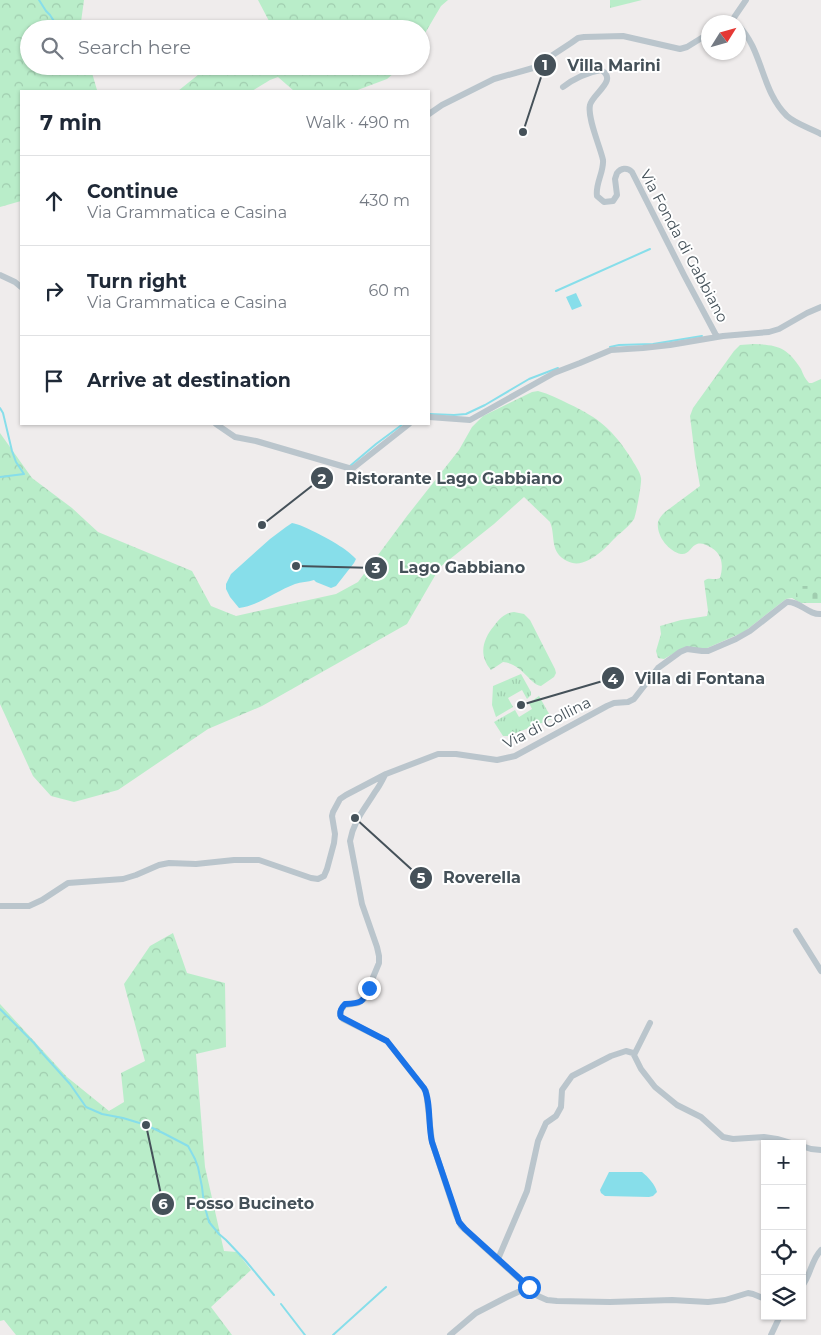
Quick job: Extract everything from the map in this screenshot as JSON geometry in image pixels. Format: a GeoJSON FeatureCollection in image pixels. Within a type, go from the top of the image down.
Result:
{"type":"FeatureCollection","features":[{"type":"Feature","properties":{"kind":"street"},"geometry":{"type":"LineString","coordinates":[[738,15],[746,0]]}},
{"type":"Feature","properties":{"kind":"street"},"geometry":{"type":"LineString","coordinates":[[746,33],[779,107],[796,122],[821,134]]}},
{"type":"Feature","properties":{"kind":"street"},"geometry":{"type":"LineString","coordinates":[[430,113],[494,79],[533,68],[578,38],[623,36],[680,49],[701,38]]}},
{"type":"Feature","properties":{"kind":"street","name":"Via Fonda di Gabbiano"},"geometry":{"type":"LineString","coordinates":[[563,87],[573,80],[601,70],[608,76],[607,81],[593,98],[590,106],[590,113],[603,164],[597,196],[604,202],[613,201],[617,195],[615,179],[617,173],[623,168],[632,172],[717,337]]}},
{"type":"Feature","properties":{"kind":"street"},"geometry":{"type":"LineString","coordinates":[[0,275],[20,286]]}},
{"type":"Feature","properties":{"kind":"street"},"geometry":{"type":"LineString","coordinates":[[430,417],[470,420],[554,373],[610,350],[643,348],[717,337],[769,332],[779,329],[806,313],[821,307]]}},
{"type":"Feature","properties":{"kind":"street"},"geometry":{"type":"LineString","coordinates":[[217,425],[235,437],[259,442],[352,469],[408,425]]}},
{"type":"Feature","properties":{"kind":"street","name":"Via di Collina"},"geometry":{"type":"LineString","coordinates":[[0,906],[29,906],[68,883],[123,879],[168,863],[196,864],[234,860],[258,860],[302,876],[318,879],[324,876],[330,862],[335,834],[332,816],[337,803],[346,795],[386,774],[442,753],[493,759],[515,756],[607,706],[632,700],[638,695],[658,668],[680,652],[687,649],[702,652],[708,651],[736,639],[750,631],[787,602],[794,602],[816,614],[821,614]]}},
{"type":"Feature","properties":{"kind":"street"},"geometry":{"type":"LineString","coordinates":[[386,774],[354,824],[350,841],[362,904],[377,947],[378,963],[364,1000],[358,1003],[345,1004],[340,1015],[343,1019],[387,1041],[424,1088],[428,1097],[432,1142],[459,1222],[543,1299],[557,1301],[672,1300],[708,1302],[725,1300],[748,1293],[761,1297]]}},
{"type":"Feature","properties":{"kind":"street"},"geometry":{"type":"LineString","coordinates":[[796,931],[821,971]]}},
{"type":"Feature","properties":{"kind":"street"},"geometry":{"type":"LineString","coordinates":[[634,1055],[650,1023]]}},
{"type":"Feature","properties":{"kind":"street"},"geometry":{"type":"LineString","coordinates":[[498,1259],[527,1191],[538,1141],[546,1124],[556,1116],[561,1107],[562,1090],[572,1076],[601,1061],[626,1051],[630,1052],[634,1055],[641,1069],[655,1087],[678,1105],[701,1117],[724,1137],[733,1139],[764,1137],[780,1140]]}},
{"type":"Feature","properties":{"kind":"street"},"geometry":{"type":"LineString","coordinates":[[806,1147],[821,1150]]}},
{"type":"Feature","properties":{"kind":"street"},"geometry":{"type":"LineString","coordinates":[[806,1280],[815,1257],[821,1250]]}},
{"type":"Feature","properties":{"kind":"street"},"geometry":{"type":"LineString","coordinates":[[450,1335],[476,1312],[529,1287]]}},
{"type":"Feature","properties":{"kind":"street"},"geometry":{"type":"LineString","coordinates":[[771,1335],[778,1320]]}},
{"type":"Feature","properties":{"kind":"green space"},"geometry":{"type":"Polygon","coordinates":[[[0,0],[84,0],[81,20],[20,20],[20,75],[93,75],[97,90],[20,90],[20,201],[0,207],[0,0]]]}},
{"type":"Feature","properties":{"kind":"green space"},"geometry":{"type":"Polygon","coordinates":[[[258,0],[448,0],[441,6],[430,25],[430,20],[268,20],[258,0]]]}},
{"type":"Feature","properties":{"kind":"green space"},"geometry":{"type":"Polygon","coordinates":[[[610,0],[642,0],[610,8],[610,0]]]}},
{"type":"Feature","properties":{"kind":"green space"},"geometry":{"type":"Polygon","coordinates":[[[198,75],[392,75],[387,79],[358,90],[293,90],[278,77],[254,90],[179,90],[198,75]]]}},
{"type":"Feature","properties":{"kind":"green space"},"geometry":{"type":"Polygon","coordinates":[[[740,345],[770,345],[786,352],[796,362],[809,383],[821,379],[821,586],[801,586],[801,592],[797,597],[801,597],[801,603],[792,598],[786,599],[744,632],[705,649],[681,649],[664,659],[658,658],[656,651],[661,634],[660,626],[707,616],[704,581],[720,578],[721,573],[721,559],[713,549],[704,544],[698,544],[684,554],[676,552],[664,542],[658,527],[659,519],[665,512],[700,486],[690,416],[693,408],[734,351],[740,345]]]}},
{"type":"Feature","properties":{"kind":"green space"},"geometry":{"type":"Polygon","coordinates":[[[538,391],[580,409],[597,420],[618,440],[640,475],[640,492],[634,519],[602,551],[581,563],[567,561],[561,557],[555,548],[550,522],[524,497],[494,524],[440,567],[407,624],[262,706],[208,729],[118,790],[74,802],[51,796],[33,776],[0,704],[0,433],[32,478],[72,508],[98,532],[192,571],[211,606],[236,616],[336,594],[358,582],[459,450],[472,427],[483,416],[532,392],[538,391]]]}},
{"type":"Feature","properties":{"kind":"green space"},"geometry":{"type":"Polygon","coordinates":[[[801,586],[821,586],[821,603],[801,603],[801,597],[796,597],[796,592],[801,592],[801,586]]]}},
{"type":"Feature","properties":{"kind":"green space"},"geometry":{"type":"Polygon","coordinates":[[[514,612],[524,614],[530,620],[555,669],[554,677],[541,686],[533,682],[516,666],[503,662],[491,670],[484,659],[483,647],[490,631],[503,616],[514,612]]]}},
{"type":"Feature","properties":{"kind":"green space"},"geometry":{"type":"Polygon","coordinates":[[[521,674],[531,695],[527,699],[522,690],[508,698],[513,707],[496,717],[492,705],[493,686],[521,674]]]}},
{"type":"Feature","properties":{"kind":"green space"},"geometry":{"type":"Polygon","coordinates":[[[539,696],[552,719],[508,736],[503,736],[494,722],[515,710],[519,717],[532,709],[529,703],[539,696]]]}},
{"type":"Feature","properties":{"kind":"green space"},"geometry":{"type":"Polygon","coordinates":[[[173,933],[187,973],[225,983],[226,1047],[196,1054],[205,1167],[224,1251],[237,1252],[251,1270],[211,1307],[232,1335],[16,1335],[4,1320],[0,1321],[0,1004],[67,1077],[109,1111],[124,1102],[121,1073],[145,1061],[124,984],[150,946],[173,933]]]}},
{"type":"Feature","properties":{"kind":"water"},"geometry":{"type":"Polygon","coordinates":[[[576,293],[582,306],[572,310],[566,297],[576,293]]]}},
{"type":"Feature","properties":{"kind":"water"},"geometry":{"type":"Polygon","coordinates":[[[292,523],[312,530],[343,548],[356,559],[354,563],[336,586],[331,588],[314,580],[295,584],[254,604],[239,608],[226,589],[226,584],[231,574],[270,539],[292,523]]]}},
{"type":"Feature","properties":{"kind":"water"},"geometry":{"type":"Polygon","coordinates":[[[609,1172],[642,1172],[653,1183],[657,1192],[649,1197],[605,1196],[600,1190],[609,1172]]]}},
{"type":"Feature","properties":{"kind":"waterway"},"geometry":{"type":"LineString","coordinates":[[39,0],[53,20]]}},
{"type":"Feature","properties":{"kind":"waterway"},"geometry":{"type":"LineString","coordinates":[[556,291],[650,249]]}},
{"type":"Feature","properties":{"kind":"waterway"},"geometry":{"type":"LineString","coordinates":[[610,347],[653,344],[702,336]]}},
{"type":"Feature","properties":{"kind":"waterway"},"geometry":{"type":"LineString","coordinates":[[430,414],[466,414],[529,379],[558,368]]}},
{"type":"Feature","properties":{"kind":"waterway"},"geometry":{"type":"LineString","coordinates":[[0,408],[3,413],[12,451],[16,462],[24,474]]}},
{"type":"Feature","properties":{"kind":"waterway"},"geometry":{"type":"LineString","coordinates":[[350,466],[402,425]]}},
{"type":"Feature","properties":{"kind":"waterway"},"geometry":{"type":"LineString","coordinates":[[0,477],[24,474]]}},
{"type":"Feature","properties":{"kind":"waterway"},"geometry":{"type":"LineString","coordinates":[[0,1009],[34,1043],[70,1084],[86,1107],[102,1114],[146,1125],[188,1146],[198,1167],[209,1222],[245,1260],[274,1295]]}},
{"type":"Feature","properties":{"kind":"waterway"},"geometry":{"type":"LineString","coordinates":[[333,1335],[386,1287]]}},
{"type":"Feature","properties":{"kind":"waterway"},"geometry":{"type":"LineString","coordinates":[[281,1304],[305,1335]]}},
{"type":"Feature","properties":{"kind":"place","name":"Villa Marini"},"geometry":{"type":"Point","coordinates":[523,132]}},
{"type":"Feature","properties":{"kind":"place","name":"Ristorante Lago Gabbiano"},"geometry":{"type":"Point","coordinates":[262,525]}},
{"type":"Feature","properties":{"kind":"place","name":"Lago Gabbiano"},"geometry":{"type":"Point","coordinates":[296,566]}},
{"type":"Feature","properties":{"kind":"place","name":"Villa di Fontana"},"geometry":{"type":"Point","coordinates":[521,705]}},
{"type":"Feature","properties":{"kind":"place","name":"Roverella"},"geometry":{"type":"Point","coordinates":[355,818]}},
{"type":"Feature","properties":{"kind":"place","name":"Fosso Bucineto"},"geometry":{"type":"Point","coordinates":[146,1125]}},
{"type":"Feature","properties":{"kind":"route"},"geometry":{"type":"LineString","coordinates":[[369,988],[364,1000],[343,1006],[340,1013],[341,1017],[387,1041],[424,1088],[428,1097],[432,1142],[461,1226],[529,1287]]}}]}
